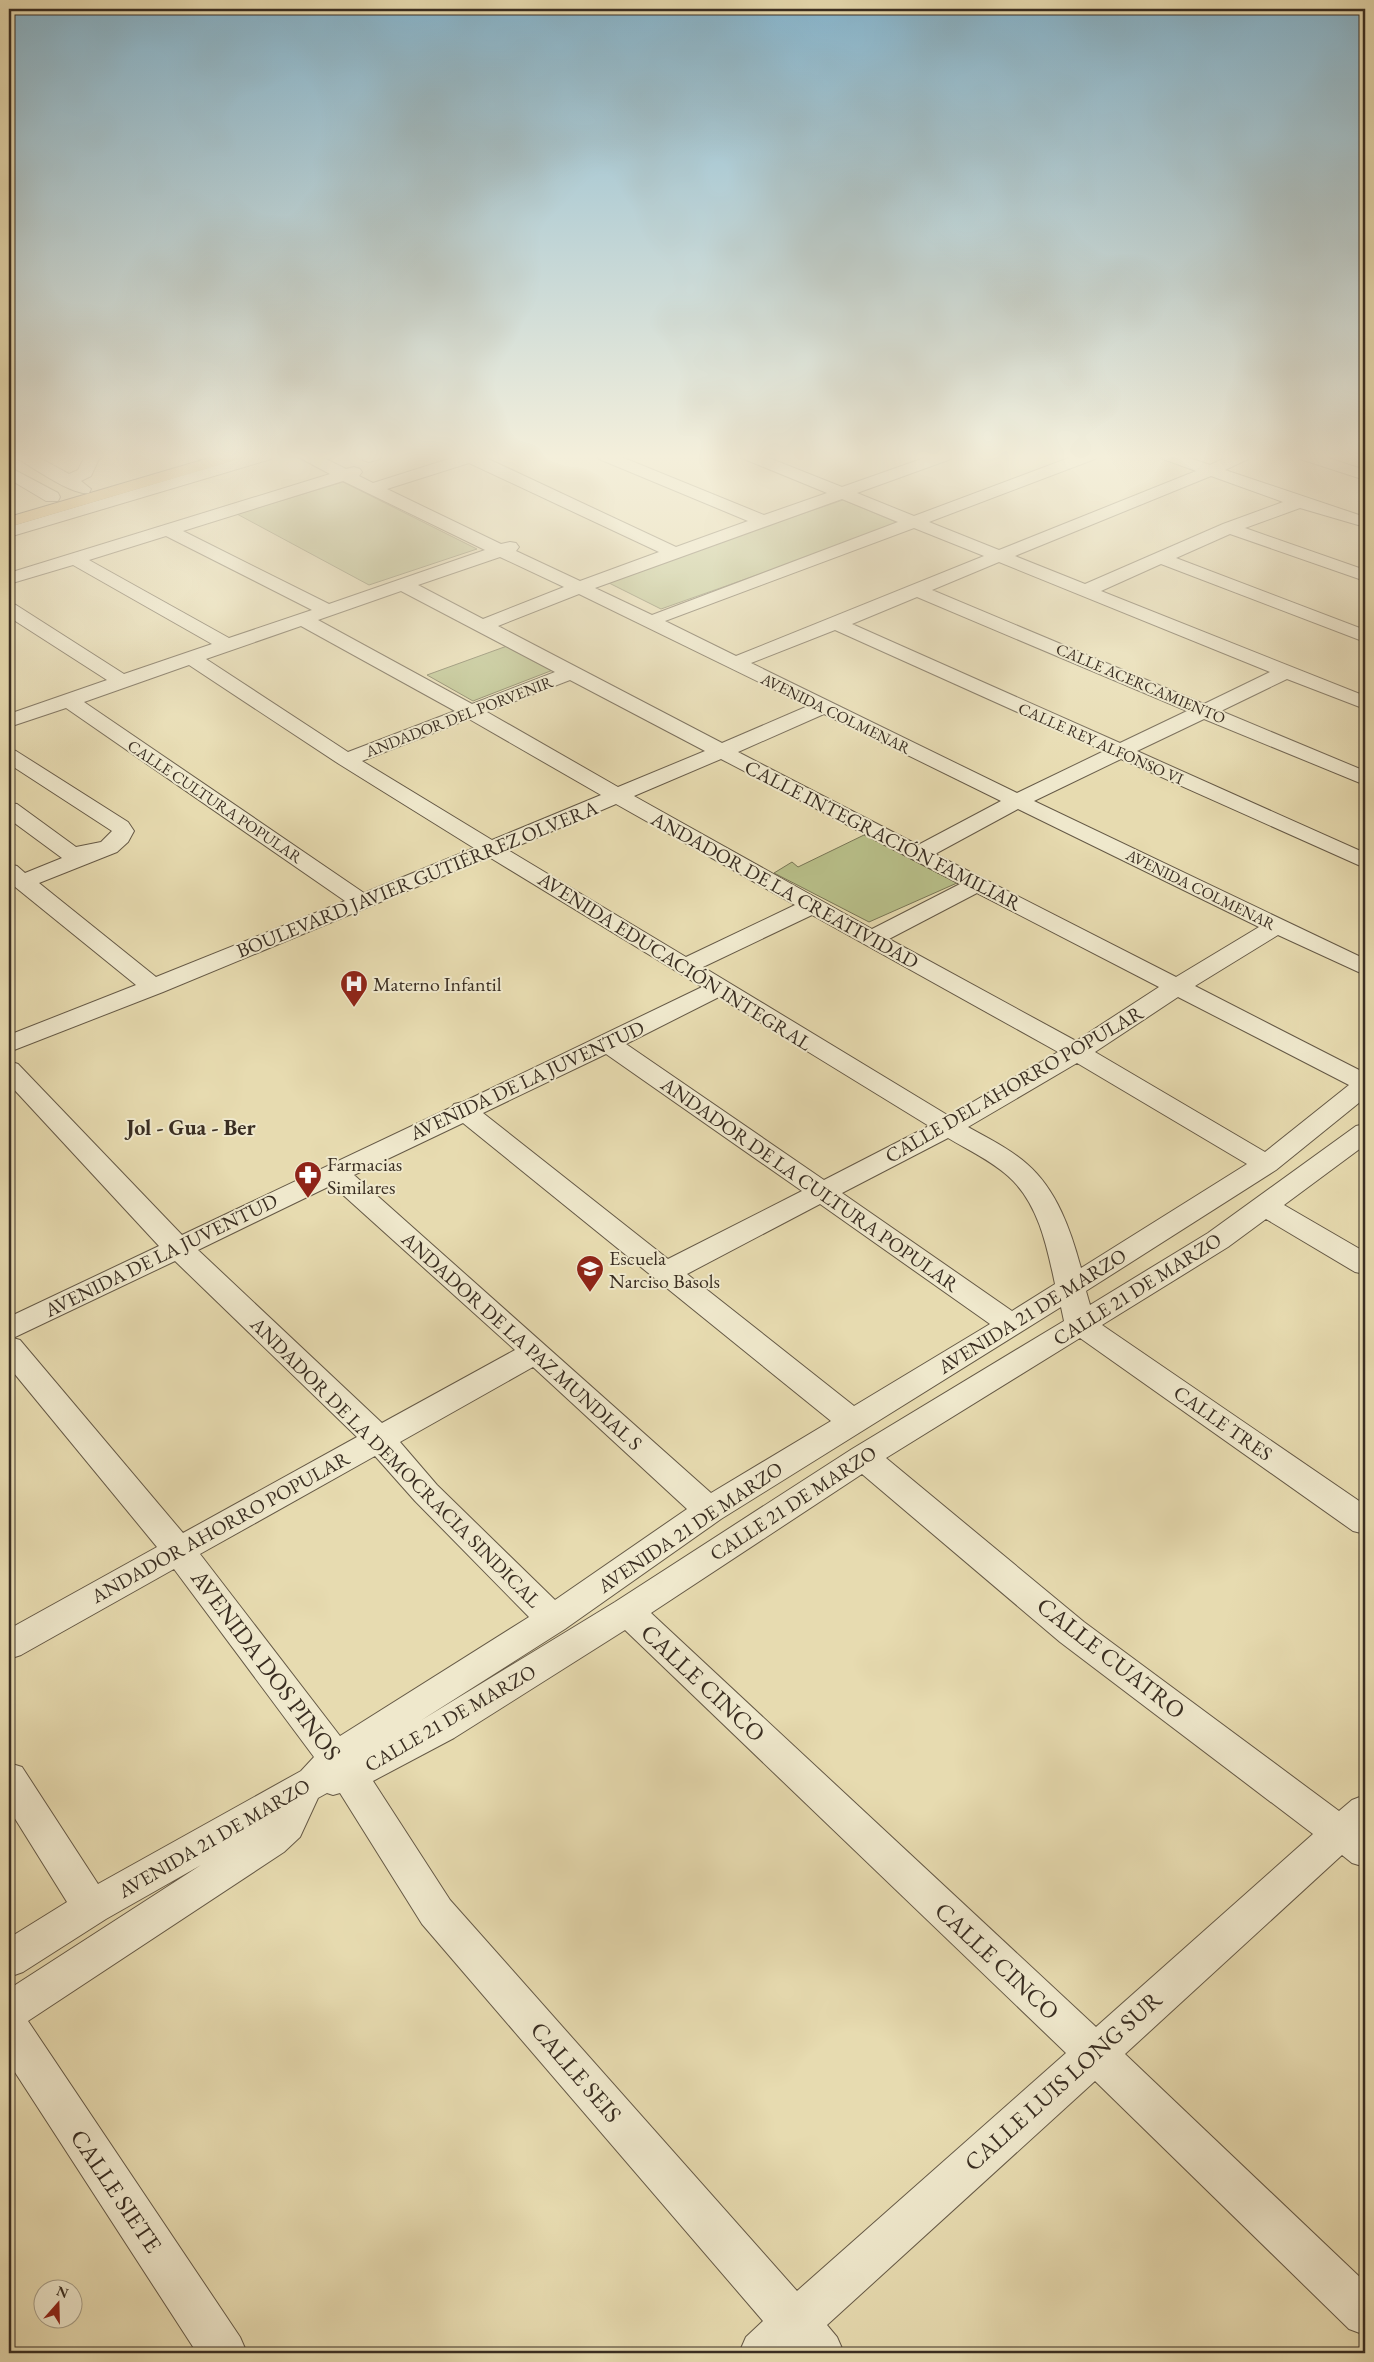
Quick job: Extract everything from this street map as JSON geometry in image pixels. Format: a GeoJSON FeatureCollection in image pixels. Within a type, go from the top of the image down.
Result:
{"type":"FeatureCollection","features":[{"type":"Feature","properties":{"kind":"street"},"geometry":{"type":"LineString","coordinates":[[9,579],[51,566]]}},
{"type":"Feature","properties":{"kind":"street"},"geometry":{"type":"LineString","coordinates":[[88,566],[227,645]]}},
{"type":"Feature","properties":{"kind":"street"},"geometry":{"type":"LineString","coordinates":[[240,566],[327,610]]}},
{"type":"Feature","properties":{"kind":"street"},"geometry":{"type":"LineString","coordinates":[[11,718],[192,658],[454,566]]}},
{"type":"Feature","properties":{"kind":"street","name":"AVENIDA COLMENAR"},"geometry":{"type":"LineString","coordinates":[[546,566],[1024,798],[1276,926],[1365,968]]}},
{"type":"Feature","properties":{"kind":"street"},"geometry":{"type":"LineString","coordinates":[[482,626],[638,566]]}},
{"type":"Feature","properties":{"kind":"street"},"geometry":{"type":"LineString","coordinates":[[660,617],[797,566]]}},
{"type":"Feature","properties":{"kind":"street"},"geometry":{"type":"LineString","coordinates":[[740,661],[837,624],[972,566]]}},
{"type":"Feature","properties":{"kind":"street"},"geometry":{"type":"LineString","coordinates":[[1027,566],[1365,703]]}},
{"type":"Feature","properties":{"kind":"street"},"geometry":{"type":"LineString","coordinates":[[1087,590],[1141,566]]}},
{"type":"Feature","properties":{"kind":"street"},"geometry":{"type":"LineString","coordinates":[[1182,566],[1365,636]]}},
{"type":"Feature","properties":{"kind":"street"},"geometry":{"type":"LineString","coordinates":[[1338,566],[1365,576]]}},
{"type":"Feature","properties":{"kind":"street","name":"CALLE INTEGRACIÓN FAMILIAR"},"geometry":{"type":"LineString","coordinates":[[402,584],[918,854],[1178,986],[1365,1084]]}},
{"type":"Feature","properties":{"kind":"street","name":"AVENIDA COLMENAR"},"geometry":{"type":"LineString","coordinates":[[586,585],[660,617],[824,707],[1365,954]]}},
{"type":"Feature","properties":{"kind":"street","name":"CALLE ACERCAMIENTO"},"geometry":{"type":"LineString","coordinates":[[916,590],[1208,711],[1365,779]]}},
{"type":"Feature","properties":{"kind":"street"},"geometry":{"type":"LineString","coordinates":[[9,609],[121,681]]}},
{"type":"Feature","properties":{"kind":"street","name":"ANDADOR DE LA CREATIVIDAD"},"geometry":{"type":"LineString","coordinates":[[303,619],[470,711],[812,906],[1076,1052],[1266,1164]]}},
{"type":"Feature","properties":{"kind":"street","name":"CALLE REY ALFONSO VI"},"geometry":{"type":"LineString","coordinates":[[837,624],[1365,861]]}},
{"type":"Feature","properties":{"kind":"street","name":"AVENIDA EDUCACIÓN INTEGRAL"},"geometry":{"type":"LineString","coordinates":[[192,658],[346,760],[686,966],[823,1052],[994,1153],[1019,1171],[1038,1194],[1054,1228],[1080,1324]]}},
{"type":"Feature","properties":{"kind":"street","name":"ANDADOR DEL PORVENIR"},"geometry":{"type":"LineString","coordinates":[[346,760],[572,672]]}},
{"type":"Feature","properties":{"kind":"street"},"geometry":{"type":"LineString","coordinates":[[918,854],[1024,798],[1122,753],[1288,672]]}},
{"type":"Feature","properties":{"kind":"street","name":"CALLE CULTURA POPULAR"},"geometry":{"type":"LineString","coordinates":[[68,700],[362,902]]}},
{"type":"Feature","properties":{"kind":"street","name":"BOULEVARD JAVIER GUTIÉRREZ OLVERA"},"geometry":{"type":"LineString","coordinates":[[9,1044],[362,902],[722,752],[824,707]]}},
{"type":"Feature","properties":{"kind":"street"},"geometry":{"type":"LineString","coordinates":[[9,755],[120,827],[123,831],[119,839],[100,851],[15,877]]}},
{"type":"Feature","properties":{"kind":"street"},"geometry":{"type":"LineString","coordinates":[[9,809],[66,852],[77,854],[100,851]]}},
{"type":"Feature","properties":{"kind":"street"},"geometry":{"type":"LineString","coordinates":[[15,877],[154,987]]}},
{"type":"Feature","properties":{"kind":"street"},"geometry":{"type":"LineString","coordinates":[[872,938],[978,884]]}},
{"type":"Feature","properties":{"kind":"street"},"geometry":{"type":"LineString","coordinates":[[686,966],[812,906]]}},
{"type":"Feature","properties":{"kind":"street","name":"CALLE DEL AHORRO POPULAR"},"geometry":{"type":"LineString","coordinates":[[665,1273],[949,1127],[1076,1052],[1276,926]]}},
{"type":"Feature","properties":{"kind":"street","name":"AVENIDA DE LA JUVENTUD"},"geometry":{"type":"LineString","coordinates":[[9,1329],[334,1172],[608,1043],[720,987]]}},
{"type":"Feature","properties":{"kind":"street","name":"ANDADOR DE LA CULTURA POPULAR"},"geometry":{"type":"LineString","coordinates":[[608,1043],[1012,1325]]}},
{"type":"Feature","properties":{"kind":"street","name":"ANDADOR DE LA DEMOCRACIA SINDICAL"},"geometry":{"type":"LineString","coordinates":[[9,1069],[177,1247],[379,1439],[426,1494],[553,1619]]}},
{"type":"Feature","properties":{"kind":"street","name":"AVENIDA 21 DE MARZO"},"geometry":{"type":"LineString","coordinates":[[9,1959],[92,1908],[326,1776],[397,1716],[553,1619],[708,1510],[1012,1325],[1266,1164],[1365,1084]]}},
{"type":"Feature","properties":{"kind":"street"},"geometry":{"type":"LineString","coordinates":[[464,1110],[852,1421]]}},
{"type":"Feature","properties":{"kind":"street","name":"CALLE 21 DE MARZO"},"geometry":{"type":"LineString","coordinates":[[326,1776],[441,1727],[627,1611],[863,1457],[1218,1240],[1365,1132]]}},
{"type":"Feature","properties":{"kind":"street","name":"ANDADOR DE LA PAZ MUNDIAL S"},"geometry":{"type":"LineString","coordinates":[[334,1172],[536,1352],[708,1510]]}},
{"type":"Feature","properties":{"kind":"street"},"geometry":{"type":"LineString","coordinates":[[1265,1206],[1365,1265]]}},
{"type":"Feature","properties":{"kind":"street","name":"CALLE TRES"},"geometry":{"type":"LineString","coordinates":[[1080,1324],[1365,1522]]}},
{"type":"Feature","properties":{"kind":"street","name":"AVENIDA DOS PINOS"},"geometry":{"type":"LineString","coordinates":[[9,1347],[178,1549],[326,1776]]}},
{"type":"Feature","properties":{"kind":"street","name":"ANDADOR AHORRO POPULAR"},"geometry":{"type":"LineString","coordinates":[[9,1645],[178,1549],[536,1352]]}},
{"type":"Feature","properties":{"kind":"street","name":"CALLE CUATRO"},"geometry":{"type":"LineString","coordinates":[[863,1457],[1072,1632],[1357,1831]]}},
{"type":"Feature","properties":{"kind":"street","name":"CALLE CINCO"},"geometry":{"type":"LineString","coordinates":[[627,1611],[1094,2053],[1365,2313]]}},
{"type":"Feature","properties":{"kind":"street"},"geometry":{"type":"LineString","coordinates":[[9,2011],[271,1840],[287,1826],[326,1776]]}},
{"type":"Feature","properties":{"kind":"street","name":"CALLE SEIS"},"geometry":{"type":"LineString","coordinates":[[326,1776],[436,1912],[822,2353]]}},
{"type":"Feature","properties":{"kind":"street"},"geometry":{"type":"LineString","coordinates":[[9,1778],[92,1908]]}},
{"type":"Feature","properties":{"kind":"street","name":"CALLE LUIS LONG SUR"},"geometry":{"type":"LineString","coordinates":[[762,2353],[1094,2053],[1357,1831]]}},
{"type":"Feature","properties":{"kind":"street","name":"CALLE SIETE"},"geometry":{"type":"LineString","coordinates":[[9,2028],[224,2353]]}},
{"type":"Feature","properties":{"kind":"green space"},"geometry":{"type":"Polygon","coordinates":[[[334,566],[425,566],[369,585],[334,566]]]}},
{"type":"Feature","properties":{"kind":"green space"},"geometry":{"type":"Polygon","coordinates":[[[648,566],[782,566],[661,609],[605,581],[648,566]]]}},
{"type":"Feature","properties":{"kind":"green space"},"geometry":{"type":"Polygon","coordinates":[[[507,646],[553,670],[473,701],[427,675],[507,646]]]}},
{"type":"Feature","properties":{"kind":"green space"},"geometry":{"type":"Polygon","coordinates":[[[864,835],[957,883],[869,922],[774,873],[792,862],[798,867],[864,835]]]}},
{"type":"Feature","properties":{"kind":"place","name":"Materno Infantil"},"geometry":{"type":"Point","coordinates":[354,1008]}},
{"type":"Feature","properties":{"kind":"place","name":"Farmacias Similares"},"geometry":{"type":"Point","coordinates":[308,1199]}},
{"type":"Feature","properties":{"kind":"place","name":"Escuela Narciso Basols"},"geometry":{"type":"Point","coordinates":[590,1293]}},
{"type":"Feature","properties":{"kind":"district","name":"Jol - Gua - Ber"},"geometry":{"type":"Point","coordinates":[191,1127]}}]}
